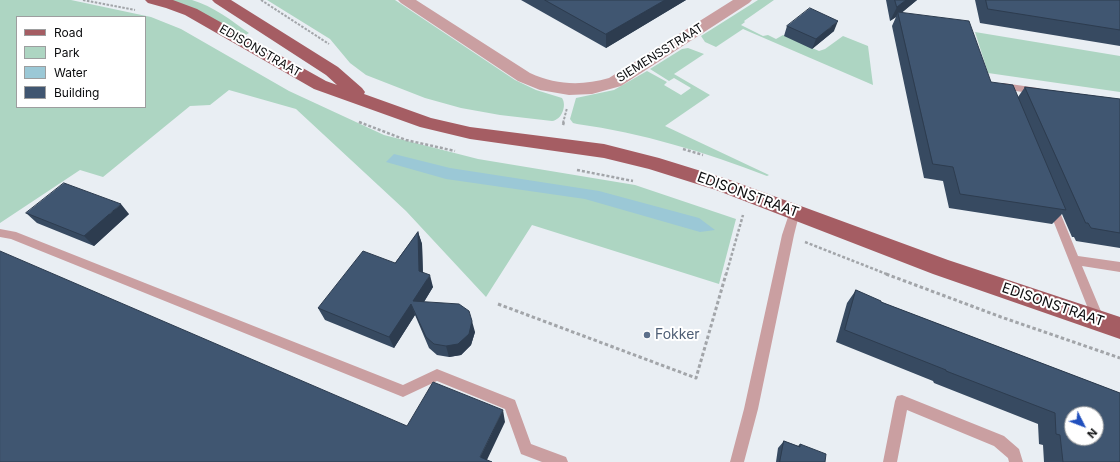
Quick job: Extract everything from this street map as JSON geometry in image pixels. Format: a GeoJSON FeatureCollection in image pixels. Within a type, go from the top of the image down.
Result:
{"type":"FeatureCollection","features":[{"type":"Feature","properties":{"kind":"main road","name":"EDISONSTRAAT"},"geometry":{"type":"LineString","coordinates":[[153,0],[171,4],[191,12],[320,85],[427,123],[470,133],[604,151],[652,162],[723,185],[795,211],[941,267],[1120,328]]}},
{"type":"Feature","properties":{"kind":"main road","name":"EDISONSTRAAT"},"geometry":{"type":"LineString","coordinates":[[220,0],[332,71],[366,101]]}},
{"type":"Feature","properties":{"kind":"street","name":"SIEMENSSTRAAT"},"geometry":{"type":"LineString","coordinates":[[406,0],[524,77],[543,86],[571,90],[594,89],[615,82],[744,0]]}},
{"type":"Feature","properties":{"kind":"lane"},"geometry":{"type":"LineString","coordinates":[[1009,100],[1003,86],[1050,93]]}},
{"type":"Feature","properties":{"kind":"lane"},"geometry":{"type":"LineString","coordinates":[[1048,195],[1099,321]]}},
{"type":"Feature","properties":{"kind":"lane"},"geometry":{"type":"LineString","coordinates":[[737,462],[751,409],[788,235],[795,211]]}},
{"type":"Feature","properties":{"kind":"lane"},"geometry":{"type":"LineString","coordinates":[[0,233],[12,235],[403,391],[437,375],[510,404],[526,448],[561,462]]}},
{"type":"Feature","properties":{"kind":"lane"},"geometry":{"type":"LineString","coordinates":[[1075,260],[1120,267]]}},
{"type":"Feature","properties":{"kind":"lane"},"geometry":{"type":"LineString","coordinates":[[890,462],[902,401],[998,441],[1014,454],[1016,462]]}},
{"type":"Feature","properties":{"kind":"path"},"geometry":{"type":"LineString","coordinates":[[498,304],[696,378],[750,195]]}},
{"type":"Feature","properties":{"kind":"path","name":"EDISONSTRAAT"},"geometry":{"type":"LineString","coordinates":[[743,216],[749,219]]}},
{"type":"Feature","properties":{"kind":"path","name":"EDISONSTRAAT"},"geometry":{"type":"LineString","coordinates":[[788,235],[939,295],[1076,344],[1120,358]]}},
{"type":"Feature","properties":{"kind":"green space"},"geometry":{"type":"Polygon","coordinates":[[[0,0],[71,0],[151,17],[181,29],[289,91],[384,135],[478,159],[635,185],[736,219],[719,284],[532,225],[486,297],[406,211],[296,109],[229,90],[210,105],[190,106],[103,177],[80,170],[0,223],[0,0]]]}},
{"type":"Feature","properties":{"kind":"green space"},"geometry":{"type":"Polygon","coordinates":[[[170,0],[192,0],[200,3],[222,14],[249,33],[244,36],[170,0]]]}},
{"type":"Feature","properties":{"kind":"green space"},"geometry":{"type":"Polygon","coordinates":[[[267,0],[395,0],[515,80],[536,90],[562,98],[564,104],[563,112],[556,120],[552,121],[500,115],[461,108],[425,98],[366,75],[350,63],[330,39],[267,0]]]}},
{"type":"Feature","properties":{"kind":"green space"},"geometry":{"type":"Polygon","coordinates":[[[758,0],[774,0],[744,21],[745,22],[741,25],[763,36],[768,35],[776,39],[783,35],[819,51],[825,49],[843,36],[868,46],[873,85],[743,29],[716,47],[705,42],[701,36],[758,0]]]}},
{"type":"Feature","properties":{"kind":"green space"},"geometry":{"type":"Polygon","coordinates":[[[975,32],[1120,56],[1120,92],[988,73],[975,32]]]}},
{"type":"Feature","properties":{"kind":"green space"},"geometry":{"type":"Polygon","coordinates":[[[688,48],[704,54],[674,74],[710,95],[665,126],[769,175],[767,176],[673,144],[577,124],[573,123],[570,119],[576,98],[614,90],[647,71],[667,82],[664,85],[681,95],[691,88],[674,78],[669,81],[650,69],[682,49],[688,48]]]}},
{"type":"Feature","properties":{"kind":"water"},"geometry":{"type":"Polygon","coordinates":[[[394,154],[450,168],[599,191],[699,218],[715,230],[700,232],[585,199],[446,179],[386,162],[394,154]]]}},
{"type":"Feature","properties":{"kind":"building"},"geometry":{"type":"Polygon","coordinates":[[[545,0],[665,0],[606,34],[545,0]]]}},
{"type":"Feature","properties":{"kind":"building"},"geometry":{"type":"Polygon","coordinates":[[[895,0],[906,0],[897,7],[895,0]]]}},
{"type":"Feature","properties":{"kind":"building"},"geometry":{"type":"Polygon","coordinates":[[[986,0],[1120,0],[1120,30],[988,9],[986,0]]]}},
{"type":"Feature","properties":{"kind":"building"},"geometry":{"type":"Polygon","coordinates":[[[810,8],[838,21],[816,39],[787,26],[810,8]]]}},
{"type":"Feature","properties":{"kind":"building"},"geometry":{"type":"Polygon","coordinates":[[[898,12],[969,21],[991,82],[1013,85],[1066,210],[960,194],[953,167],[933,164],[898,12]]]}},
{"type":"Feature","properties":{"kind":"building"},"geometry":{"type":"Polygon","coordinates":[[[1025,87],[1120,99],[1120,233],[1091,228],[1088,223],[1086,223],[1025,87]]]}},
{"type":"Feature","properties":{"kind":"building"},"geometry":{"type":"Polygon","coordinates":[[[64,183],[121,204],[84,236],[26,213],[64,183]]]}},
{"type":"Feature","properties":{"kind":"building"},"geometry":{"type":"Polygon","coordinates":[[[418,232],[419,271],[430,275],[413,301],[459,304],[469,311],[472,321],[469,334],[458,344],[446,346],[434,344],[426,337],[411,304],[389,337],[318,308],[363,251],[395,263],[418,232]]]}},
{"type":"Feature","properties":{"kind":"building"},"geometry":{"type":"Polygon","coordinates":[[[0,251],[407,426],[433,382],[503,410],[480,457],[492,462],[0,462],[0,251]]]}},
{"type":"Feature","properties":{"kind":"building"},"geometry":{"type":"Polygon","coordinates":[[[856,290],[881,302],[1120,393],[1120,462],[1063,462],[1060,435],[1056,434],[1055,413],[845,330],[856,290]]]}},
{"type":"Feature","properties":{"kind":"building"},"geometry":{"type":"Polygon","coordinates":[[[784,441],[800,447],[800,444],[826,454],[825,462],[780,462],[784,441]]]}},
{"type":"Feature","properties":{"kind":"place","name":"Fokker"},"geometry":{"type":"Point","coordinates":[647,335]}}]}
